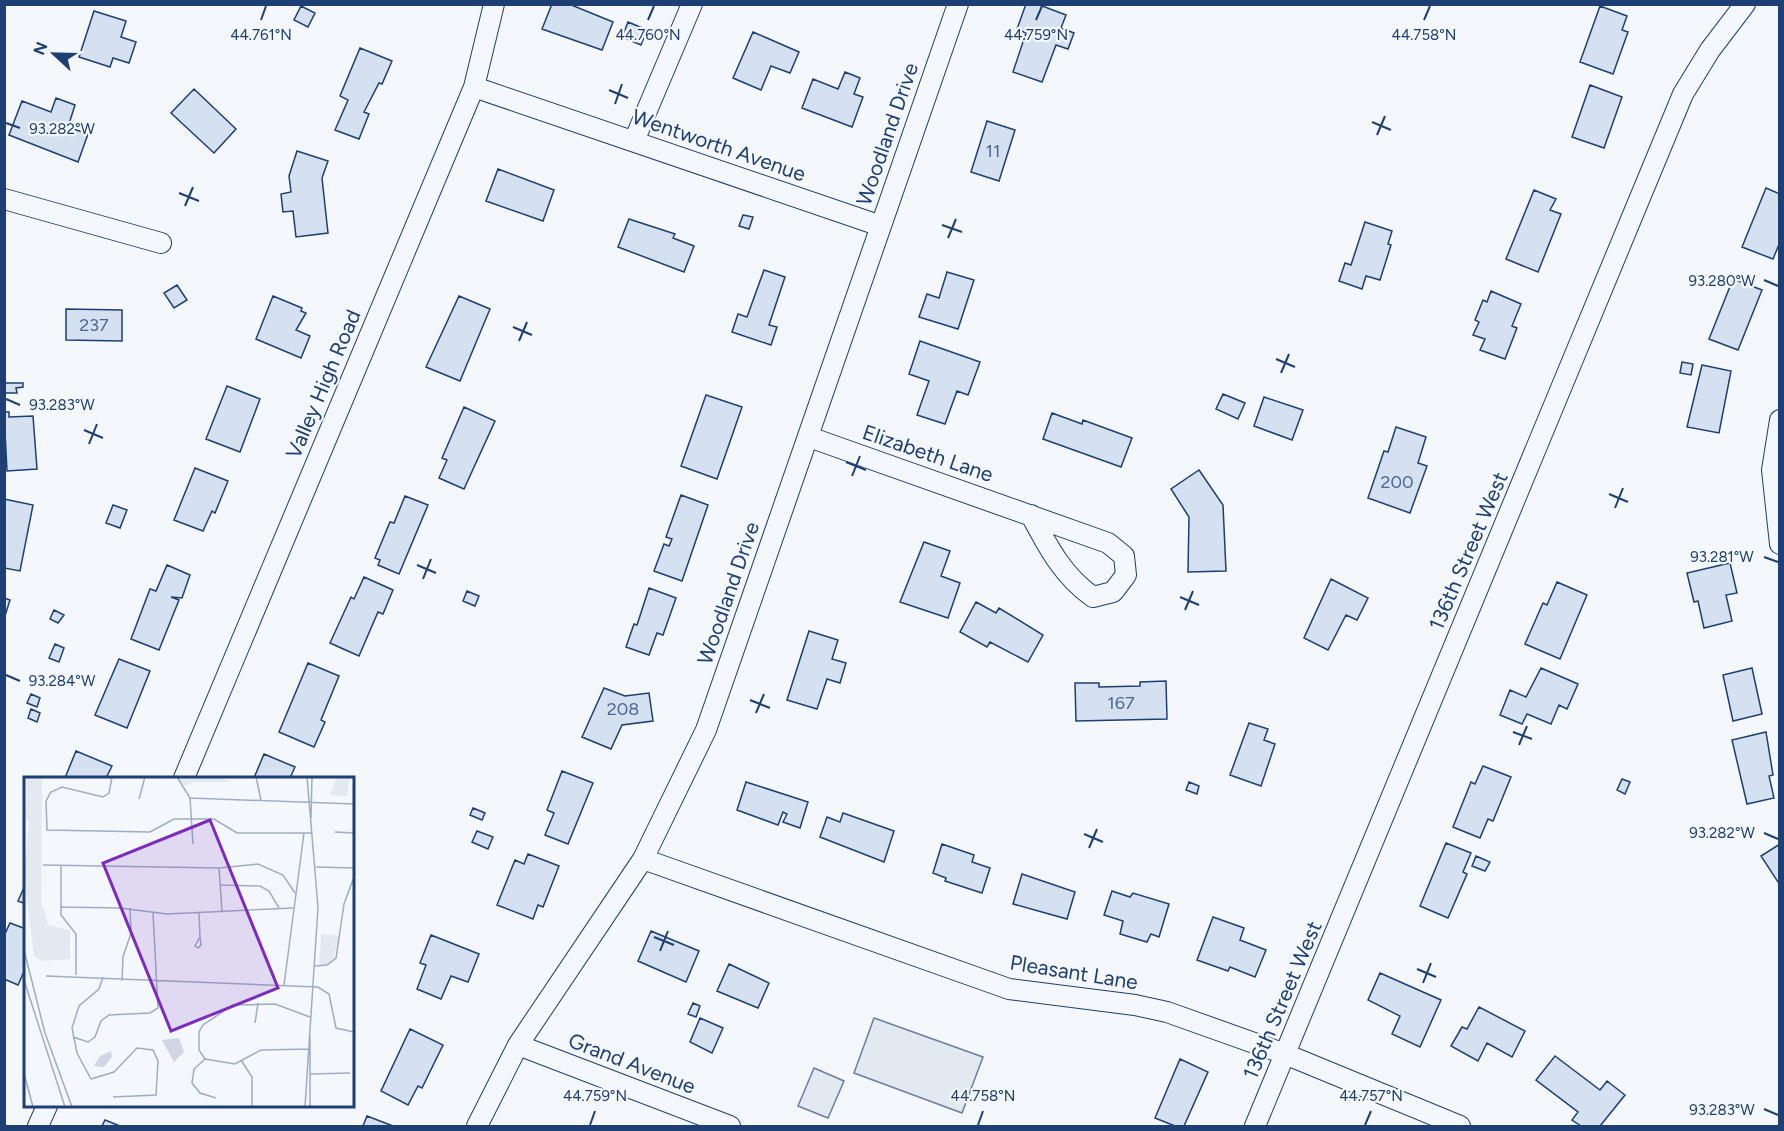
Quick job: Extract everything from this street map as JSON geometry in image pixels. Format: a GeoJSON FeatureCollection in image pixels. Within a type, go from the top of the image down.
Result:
{"type":"FeatureCollection","features":[{"type":"Feature","properties":{"kind":"street","name":"Valley High Road"},"geometry":{"type":"LineString","coordinates":[[184,777],[474,87],[494,4]]}},
{"type":"Feature","properties":{"kind":"street"},"geometry":{"type":"LineString","coordinates":[[634,141],[692,4]]}},
{"type":"Feature","properties":{"kind":"street","name":"Woodland Drive"},"geometry":{"type":"LineString","coordinates":[[477,1126],[518,1045],[643,859],[706,730],[958,4]]}},
{"type":"Feature","properties":{"kind":"street","name":"136th Street West"},"geometry":{"type":"LineString","coordinates":[[1255,1126],[1683,94],[1710,50],[1745,4]]}},
{"type":"Feature","properties":{"kind":"street","name":"Wentworth Avenue"},"geometry":{"type":"LineString","coordinates":[[474,87],[881,226]]}},
{"type":"Feature","properties":{"kind":"street"},"geometry":{"type":"LineString","coordinates":[[4,199],[161,243]]}},
{"type":"Feature","properties":{"kind":"street"},"geometry":{"type":"LineString","coordinates":[[1779,420],[1772,470],[1779,544]]}},
{"type":"Feature","properties":{"kind":"street","name":"Elizabeth Lane"},"geometry":{"type":"LineString","coordinates":[[809,437],[1030,515],[1108,543],[1124,556],[1126,575],[1113,592],[1093,597],[1076,585],[1057,562],[1030,515]]}},
{"type":"Feature","properties":{"kind":"street","name":"Pleasant Lane"},"geometry":{"type":"LineString","coordinates":[[643,859],[1009,989],[1135,1005],[1167,1012],[1285,1054],[1460,1126]]}},
{"type":"Feature","properties":{"kind":"street","name":"Grand Avenue"},"geometry":{"type":"LineString","coordinates":[[518,1045],[730,1126]]}},
{"type":"Feature","properties":{"kind":"street"},"geometry":{"type":"LineString","coordinates":[[39,1126],[47,1107]]}},
{"type":"Feature","properties":{"kind":"shaded area"},"geometry":{"type":"Polygon","coordinates":[[[874,1018],[983,1057],[962,1113],[854,1073],[874,1018]]]}},
{"type":"Feature","properties":{"kind":"shaded area"},"geometry":{"type":"Polygon","coordinates":[[[814,1068],[844,1081],[828,1118],[798,1106],[814,1068]]]}},
{"type":"Feature","properties":{"kind":"building"},"geometry":{"type":"Polygon","coordinates":[[[552,4],[569,4],[613,22],[602,50],[542,29],[552,4]]]}},
{"type":"Feature","properties":{"kind":"building"},"geometry":{"type":"Polygon","coordinates":[[[1026,4],[1037,4],[1066,15],[1061,28],[1074,33],[1068,49],[1056,45],[1042,82],[1013,72],[1026,33],[1017,29],[1026,4]]]}},
{"type":"Feature","properties":{"kind":"building"},"geometry":{"type":"Polygon","coordinates":[[[301,6],[315,13],[308,27],[294,20],[301,6]]]}},
{"type":"Feature","properties":{"kind":"building"},"geometry":{"type":"Polygon","coordinates":[[[1600,6],[1627,16],[1622,30],[1628,32],[1613,74],[1580,62],[1600,6]]]}},
{"type":"Feature","properties":{"kind":"building"},"geometry":{"type":"Polygon","coordinates":[[[94,11],[126,21],[121,37],[136,42],[129,63],[113,58],[110,67],[79,57],[94,11]]]}},
{"type":"Feature","properties":{"kind":"building"},"geometry":{"type":"Polygon","coordinates":[[[628,22],[647,30],[641,45],[622,37],[628,22]]]}},
{"type":"Feature","properties":{"kind":"building"},"geometry":{"type":"Polygon","coordinates":[[[753,32],[799,52],[790,73],[771,66],[761,90],[733,78],[753,32]]]}},
{"type":"Feature","properties":{"kind":"building"},"geometry":{"type":"Polygon","coordinates":[[[360,48],[392,61],[382,84],[379,83],[364,112],[369,114],[359,139],[335,130],[348,100],[340,96],[360,48]]]}},
{"type":"Feature","properties":{"kind":"building"},"geometry":{"type":"Polygon","coordinates":[[[845,72],[860,78],[854,94],[863,97],[852,127],[802,108],[813,79],[838,89],[845,72]]]}},
{"type":"Feature","properties":{"kind":"building"},"geometry":{"type":"Polygon","coordinates":[[[1590,85],[1622,97],[1604,148],[1572,137],[1590,85]]]}},
{"type":"Feature","properties":{"kind":"building"},"geometry":{"type":"Polygon","coordinates":[[[194,89],[236,129],[214,153],[171,113],[194,89]]]}},
{"type":"Feature","properties":{"kind":"building"},"geometry":{"type":"Polygon","coordinates":[[[56,98],[75,105],[68,127],[88,134],[78,162],[9,135],[22,101],[51,112],[56,98]]]}},
{"type":"Feature","properties":{"kind":"building"},"geometry":{"type":"Polygon","coordinates":[[[987,121],[1015,130],[999,181],[971,172],[987,121]]]}},
{"type":"Feature","properties":{"kind":"building"},"geometry":{"type":"Polygon","coordinates":[[[297,151],[328,161],[322,178],[328,233],[296,237],[293,211],[283,212],[281,194],[291,192],[289,176],[297,151]]]}},
{"type":"Feature","properties":{"kind":"building"},"geometry":{"type":"Polygon","coordinates":[[[498,169],[554,190],[543,221],[486,201],[498,169]]]}},
{"type":"Feature","properties":{"kind":"building"},"geometry":{"type":"Polygon","coordinates":[[[1766,188],[1780,194],[1780,242],[1773,259],[1742,247],[1766,188]]]}},
{"type":"Feature","properties":{"kind":"building"},"geometry":{"type":"Polygon","coordinates":[[[1534,190],[1556,199],[1550,210],[1561,214],[1538,272],[1506,259],[1534,190]]]}},
{"type":"Feature","properties":{"kind":"building"},"geometry":{"type":"Polygon","coordinates":[[[743,215],[753,217],[749,229],[739,226],[743,215]]]}},
{"type":"Feature","properties":{"kind":"building"},"geometry":{"type":"Polygon","coordinates":[[[629,219],[675,234],[673,238],[694,246],[684,272],[618,247],[629,219]]]}},
{"type":"Feature","properties":{"kind":"building"},"geometry":{"type":"Polygon","coordinates":[[[1365,222],[1392,231],[1388,244],[1391,245],[1380,280],[1366,276],[1362,289],[1339,281],[1345,263],[1351,265],[1365,222]]]}},
{"type":"Feature","properties":{"kind":"building"},"geometry":{"type":"Polygon","coordinates":[[[764,270],[785,277],[769,325],[777,327],[771,345],[732,332],[738,314],[747,317],[764,270]]]}},
{"type":"Feature","properties":{"kind":"building"},"geometry":{"type":"Polygon","coordinates":[[[947,272],[974,280],[958,329],[919,317],[927,294],[939,298],[947,272]]]}},
{"type":"Feature","properties":{"kind":"building"},"geometry":{"type":"Polygon","coordinates":[[[1733,279],[1762,290],[1738,350],[1709,339],[1733,279]]]}},
{"type":"Feature","properties":{"kind":"building"},"geometry":{"type":"Polygon","coordinates":[[[177,285],[187,300],[174,308],[164,293],[177,285]]]}},
{"type":"Feature","properties":{"kind":"building"},"geometry":{"type":"Polygon","coordinates":[[[1491,291],[1521,304],[1512,326],[1517,328],[1505,359],[1480,350],[1485,339],[1473,335],[1479,322],[1475,320],[1483,300],[1487,302],[1491,291]]]}},
{"type":"Feature","properties":{"kind":"building"},"geometry":{"type":"Polygon","coordinates":[[[273,296],[302,308],[301,311],[306,313],[296,330],[310,336],[301,358],[256,339],[273,296]]]}},
{"type":"Feature","properties":{"kind":"building"},"geometry":{"type":"Polygon","coordinates":[[[459,296],[490,309],[460,381],[426,367],[459,296]]]}},
{"type":"Feature","properties":{"kind":"building"},"geometry":{"type":"Polygon","coordinates":[[[66,309],[122,310],[122,341],[66,340],[66,309]]]}},
{"type":"Feature","properties":{"kind":"building"},"geometry":{"type":"Polygon","coordinates":[[[920,341],[980,362],[968,395],[957,391],[945,424],[917,415],[929,381],[909,374],[920,341]]]}},
{"type":"Feature","properties":{"kind":"building"},"geometry":{"type":"Polygon","coordinates":[[[1682,362],[1693,364],[1691,375],[1680,373],[1682,362]]]}},
{"type":"Feature","properties":{"kind":"building"},"geometry":{"type":"Polygon","coordinates":[[[1702,365],[1731,371],[1719,433],[1687,427],[1702,365]]]}},
{"type":"Feature","properties":{"kind":"building"},"geometry":{"type":"Polygon","coordinates":[[[4,383],[23,383],[23,387],[16,388],[17,393],[4,393],[4,383]]]}},
{"type":"Feature","properties":{"kind":"building"},"geometry":{"type":"Polygon","coordinates":[[[227,386],[260,399],[240,452],[206,439],[227,386]]]}},
{"type":"Feature","properties":{"kind":"building"},"geometry":{"type":"Polygon","coordinates":[[[1223,394],[1245,403],[1238,419],[1216,409],[1223,394]]]}},
{"type":"Feature","properties":{"kind":"building"},"geometry":{"type":"Polygon","coordinates":[[[706,395],[742,407],[717,479],[681,466],[706,395]]]}},
{"type":"Feature","properties":{"kind":"building"},"geometry":{"type":"Polygon","coordinates":[[[1264,397],[1303,410],[1292,440],[1254,426],[1264,397]]]}},
{"type":"Feature","properties":{"kind":"building"},"geometry":{"type":"Polygon","coordinates":[[[464,407],[495,421],[464,489],[439,478],[447,460],[442,458],[464,407]]]}},
{"type":"Feature","properties":{"kind":"building"},"geometry":{"type":"Polygon","coordinates":[[[4,412],[9,412],[9,417],[33,416],[37,469],[7,471],[4,412]]]}},
{"type":"Feature","properties":{"kind":"building"},"geometry":{"type":"Polygon","coordinates":[[[1052,413],[1082,424],[1083,420],[1132,438],[1121,467],[1043,439],[1052,413]]]}},
{"type":"Feature","properties":{"kind":"building"},"geometry":{"type":"Polygon","coordinates":[[[1396,427],[1426,437],[1418,463],[1427,466],[1410,513],[1368,498],[1384,451],[1388,452],[1396,427]]]}},
{"type":"Feature","properties":{"kind":"building"},"geometry":{"type":"Polygon","coordinates":[[[195,468],[228,481],[215,513],[212,511],[203,531],[174,520],[195,468]]]}},
{"type":"Feature","properties":{"kind":"building"},"geometry":{"type":"Polygon","coordinates":[[[1199,470],[1223,505],[1226,571],[1188,572],[1189,517],[1171,489],[1199,470]]]}},
{"type":"Feature","properties":{"kind":"building"},"geometry":{"type":"Polygon","coordinates":[[[681,495],[708,505],[682,581],[654,571],[664,544],[669,546],[672,539],[666,537],[681,495]]]}},
{"type":"Feature","properties":{"kind":"building"},"geometry":{"type":"Polygon","coordinates":[[[405,496],[428,505],[399,574],[378,565],[380,560],[375,558],[390,522],[394,523],[405,496]]]}},
{"type":"Feature","properties":{"kind":"building"},"geometry":{"type":"Polygon","coordinates":[[[4,499],[33,505],[20,571],[4,568],[4,499]]]}},
{"type":"Feature","properties":{"kind":"building"},"geometry":{"type":"Polygon","coordinates":[[[113,505],[127,510],[120,528],[106,523],[113,505]]]}},
{"type":"Feature","properties":{"kind":"building"},"geometry":{"type":"Polygon","coordinates":[[[924,542],[950,551],[941,576],[960,583],[948,618],[900,602],[924,542]]]}},
{"type":"Feature","properties":{"kind":"building"},"geometry":{"type":"Polygon","coordinates":[[[1730,563],[1737,593],[1726,595],[1732,621],[1704,628],[1698,601],[1694,602],[1687,573],[1730,563]]]}},
{"type":"Feature","properties":{"kind":"building"},"geometry":{"type":"Polygon","coordinates":[[[167,565],[190,575],[182,598],[171,597],[179,600],[159,650],[131,639],[150,589],[156,591],[167,565]]]}},
{"type":"Feature","properties":{"kind":"building"},"geometry":{"type":"Polygon","coordinates":[[[364,577],[393,590],[383,614],[378,612],[359,656],[330,643],[351,597],[354,599],[364,577]]]}},
{"type":"Feature","properties":{"kind":"building"},"geometry":{"type":"Polygon","coordinates":[[[1331,579],[1368,598],[1357,620],[1346,615],[1328,650],[1304,638],[1331,579]]]}},
{"type":"Feature","properties":{"kind":"building"},"geometry":{"type":"Polygon","coordinates":[[[1557,582],[1587,595],[1560,659],[1525,644],[1543,603],[1547,605],[1557,582]]]}},
{"type":"Feature","properties":{"kind":"building"},"geometry":{"type":"Polygon","coordinates":[[[649,588],[676,598],[663,635],[657,633],[649,655],[626,647],[634,624],[637,625],[649,588]]]}},
{"type":"Feature","properties":{"kind":"building"},"geometry":{"type":"Polygon","coordinates":[[[467,591],[479,596],[475,606],[463,601],[467,591]]]}},
{"type":"Feature","properties":{"kind":"building"},"geometry":{"type":"Polygon","coordinates":[[[4,598],[10,600],[4,619],[4,598]]]}},
{"type":"Feature","properties":{"kind":"building"},"geometry":{"type":"Polygon","coordinates":[[[976,602],[996,613],[999,608],[1043,635],[1028,662],[990,642],[987,647],[960,632],[976,602]]]}},
{"type":"Feature","properties":{"kind":"building"},"geometry":{"type":"Polygon","coordinates":[[[54,610],[64,615],[58,623],[50,619],[54,610]]]}},
{"type":"Feature","properties":{"kind":"building"},"geometry":{"type":"Polygon","coordinates":[[[809,631],[838,640],[832,659],[846,663],[840,683],[827,679],[817,709],[787,700],[809,631]]]}},
{"type":"Feature","properties":{"kind":"building"},"geometry":{"type":"Polygon","coordinates":[[[55,644],[64,648],[59,662],[49,658],[55,644]]]}},
{"type":"Feature","properties":{"kind":"building"},"geometry":{"type":"Polygon","coordinates":[[[119,659],[150,671],[127,728],[95,715],[119,659]]]}},
{"type":"Feature","properties":{"kind":"building"},"geometry":{"type":"Polygon","coordinates":[[[308,663],[339,676],[321,720],[325,722],[314,747],[279,732],[308,663]]]}},
{"type":"Feature","properties":{"kind":"building"},"geometry":{"type":"Polygon","coordinates":[[[1541,668],[1578,684],[1567,709],[1559,705],[1551,724],[1527,714],[1522,724],[1500,715],[1510,690],[1526,697],[1541,668]]]}},
{"type":"Feature","properties":{"kind":"building"},"geometry":{"type":"Polygon","coordinates":[[[1752,668],[1762,714],[1733,721],[1723,675],[1752,668]]]}},
{"type":"Feature","properties":{"kind":"building"},"geometry":{"type":"Polygon","coordinates":[[[1166,681],[1167,719],[1076,721],[1075,683],[1099,683],[1099,687],[1140,686],[1140,682],[1166,681]]]}},
{"type":"Feature","properties":{"kind":"building"},"geometry":{"type":"Polygon","coordinates":[[[604,688],[625,696],[649,693],[653,721],[622,725],[611,749],[582,737],[604,688]]]}},
{"type":"Feature","properties":{"kind":"building"},"geometry":{"type":"Polygon","coordinates":[[[31,694],[40,698],[37,707],[27,703],[31,694]]]}},
{"type":"Feature","properties":{"kind":"building"},"geometry":{"type":"Polygon","coordinates":[[[31,709],[40,713],[37,722],[28,718],[31,709]]]}},
{"type":"Feature","properties":{"kind":"building"},"geometry":{"type":"Polygon","coordinates":[[[1249,723],[1268,729],[1264,740],[1275,744],[1261,786],[1230,775],[1249,723]]]}},
{"type":"Feature","properties":{"kind":"building"},"geometry":{"type":"Polygon","coordinates":[[[1766,732],[1773,775],[1769,776],[1774,798],[1747,804],[1732,740],[1766,732]]]}},
{"type":"Feature","properties":{"kind":"building"},"geometry":{"type":"Polygon","coordinates":[[[76,751],[112,766],[106,777],[65,777],[76,751]]]}},
{"type":"Feature","properties":{"kind":"building"},"geometry":{"type":"Polygon","coordinates":[[[264,754],[295,767],[290,777],[254,777],[264,754]]]}},
{"type":"Feature","properties":{"kind":"building"},"geometry":{"type":"Polygon","coordinates":[[[1483,766],[1511,777],[1493,821],[1488,819],[1480,838],[1453,827],[1471,782],[1475,784],[1483,766]]]}},
{"type":"Feature","properties":{"kind":"building"},"geometry":{"type":"Polygon","coordinates":[[[562,771],[593,783],[568,844],[545,835],[554,813],[547,810],[562,771]]]}},
{"type":"Feature","properties":{"kind":"building"},"geometry":{"type":"Polygon","coordinates":[[[1622,779],[1630,782],[1625,794],[1617,790],[1622,779]]]}},
{"type":"Feature","properties":{"kind":"building"},"geometry":{"type":"Polygon","coordinates":[[[746,782],[808,802],[800,828],[783,822],[787,814],[783,812],[778,825],[737,810],[746,782]]]}},
{"type":"Feature","properties":{"kind":"building"},"geometry":{"type":"Polygon","coordinates":[[[1189,782],[1199,786],[1197,794],[1186,790],[1189,782]]]}},
{"type":"Feature","properties":{"kind":"building"},"geometry":{"type":"Polygon","coordinates":[[[473,808],[485,813],[482,820],[470,815],[473,808]]]}},
{"type":"Feature","properties":{"kind":"building"},"geometry":{"type":"Polygon","coordinates":[[[843,813],[894,831],[884,862],[820,837],[827,817],[840,822],[843,813]]]}},
{"type":"Feature","properties":{"kind":"building"},"geometry":{"type":"Polygon","coordinates":[[[477,831],[493,837],[488,849],[472,842],[477,831]]]}},
{"type":"Feature","properties":{"kind":"building"},"geometry":{"type":"Polygon","coordinates":[[[1446,843],[1471,853],[1463,872],[1467,874],[1448,918],[1420,906],[1446,843]]]}},
{"type":"Feature","properties":{"kind":"building"},"geometry":{"type":"Polygon","coordinates":[[[942,844],[974,855],[972,862],[990,868],[982,893],[945,881],[946,878],[933,873],[942,844]]]}},
{"type":"Feature","properties":{"kind":"building"},"geometry":{"type":"Polygon","coordinates":[[[1780,844],[1780,885],[1761,856],[1780,844]]]}},
{"type":"Feature","properties":{"kind":"building"},"geometry":{"type":"Polygon","coordinates":[[[528,854],[559,866],[543,907],[538,905],[533,919],[497,905],[515,860],[524,864],[528,854]]]}},
{"type":"Feature","properties":{"kind":"building"},"geometry":{"type":"Polygon","coordinates":[[[1476,856],[1490,862],[1485,871],[1472,866],[1476,856]]]}},
{"type":"Feature","properties":{"kind":"building"},"geometry":{"type":"Polygon","coordinates":[[[1022,874],[1075,892],[1067,919],[1013,904],[1022,874]]]}},
{"type":"Feature","properties":{"kind":"building"},"geometry":{"type":"Polygon","coordinates":[[[24,888],[24,903],[18,901],[24,888]]]}},
{"type":"Feature","properties":{"kind":"building"},"geometry":{"type":"Polygon","coordinates":[[[1112,891],[1130,897],[1133,893],[1169,904],[1159,937],[1151,934],[1147,942],[1120,934],[1123,921],[1104,915],[1112,891]]]}},
{"type":"Feature","properties":{"kind":"building"},"geometry":{"type":"Polygon","coordinates":[[[1213,917],[1244,928],[1240,940],[1266,950],[1255,977],[1230,967],[1228,971],[1197,960],[1213,917]]]}},
{"type":"Feature","properties":{"kind":"building"},"geometry":{"type":"Polygon","coordinates":[[[10,923],[24,928],[24,972],[18,985],[4,979],[4,936],[10,923]]]}},
{"type":"Feature","properties":{"kind":"building"},"geometry":{"type":"Polygon","coordinates":[[[651,931],[699,951],[686,982],[638,961],[651,931]]]}},
{"type":"Feature","properties":{"kind":"building"},"geometry":{"type":"Polygon","coordinates":[[[431,935],[479,954],[468,982],[451,976],[441,999],[417,989],[426,965],[420,963],[431,935]]]}},
{"type":"Feature","properties":{"kind":"building"},"geometry":{"type":"Polygon","coordinates":[[[729,964],[769,983],[758,1008],[717,991],[729,964]]]}},
{"type":"Feature","properties":{"kind":"building"},"geometry":{"type":"Polygon","coordinates":[[[1380,973],[1441,1000],[1420,1047],[1392,1034],[1400,1016],[1368,1000],[1380,973]]]}},
{"type":"Feature","properties":{"kind":"building"},"geometry":{"type":"Polygon","coordinates":[[[693,1003],[700,1006],[696,1017],[688,1014],[693,1003]]]}},
{"type":"Feature","properties":{"kind":"building"},"geometry":{"type":"Polygon","coordinates":[[[1479,1007],[1525,1031],[1512,1057],[1487,1043],[1478,1061],[1451,1046],[1462,1027],[1467,1029],[1479,1007]]]}},
{"type":"Feature","properties":{"kind":"building"},"geometry":{"type":"Polygon","coordinates":[[[700,1018],[723,1028],[712,1053],[690,1042],[700,1018]]]}},
{"type":"Feature","properties":{"kind":"building"},"geometry":{"type":"Polygon","coordinates":[[[410,1029],[443,1045],[422,1088],[418,1086],[408,1105],[381,1091],[410,1029]]]}},
{"type":"Feature","properties":{"kind":"building"},"geometry":{"type":"Polygon","coordinates":[[[1555,1056],[1600,1090],[1607,1081],[1625,1095],[1600,1126],[1581,1126],[1572,1120],[1578,1112],[1536,1080],[1555,1056]]]}},
{"type":"Feature","properties":{"kind":"building"},"geometry":{"type":"Polygon","coordinates":[[[1180,1059],[1208,1072],[1184,1126],[1175,1126],[1155,1118],[1180,1059]]]}},
{"type":"Feature","properties":{"kind":"building"},"geometry":{"type":"Polygon","coordinates":[[[367,1116],[393,1126],[363,1126],[367,1116]]]}},
{"type":"Feature","properties":{"kind":"building"},"geometry":{"type":"Polygon","coordinates":[[[105,1120],[120,1126],[102,1126],[105,1120]]]}}]}
